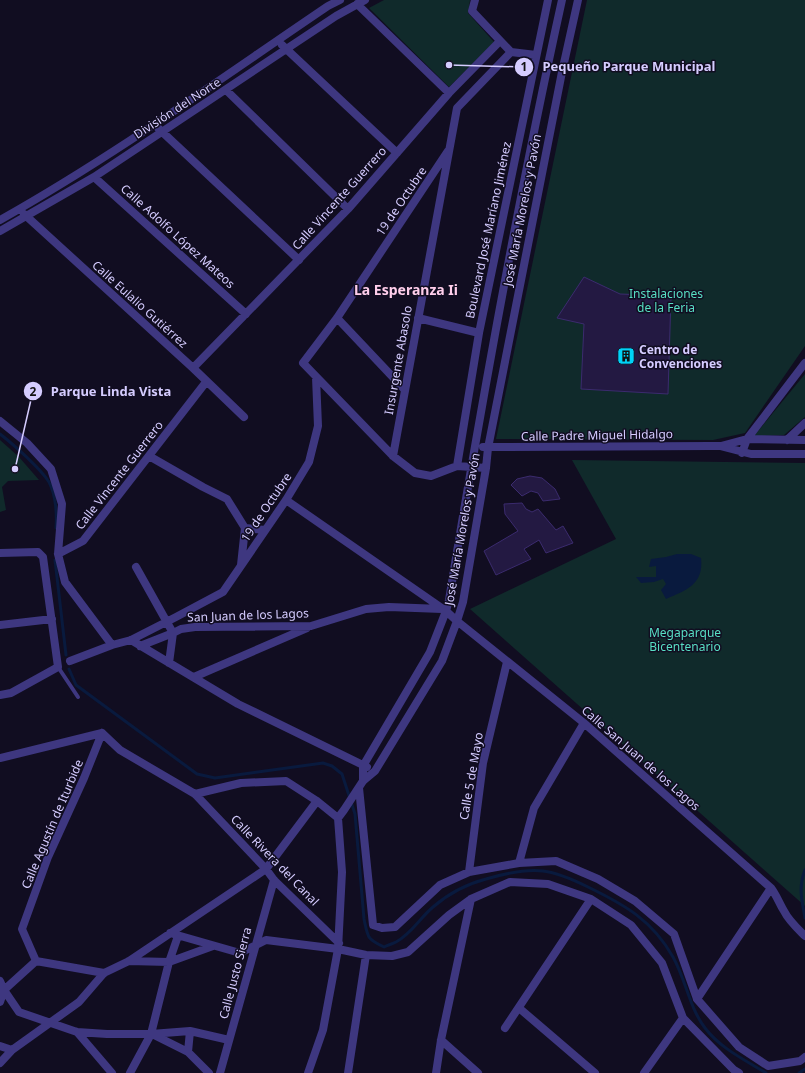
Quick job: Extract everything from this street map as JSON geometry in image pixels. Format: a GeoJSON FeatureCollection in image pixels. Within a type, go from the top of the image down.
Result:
{"type":"FeatureCollection","features":[{"type":"Feature","properties":{"kind":"street","name":"División del Norte"},"geometry":{"type":"LineString","coordinates":[[0,220],[86,169],[328,6],[340,0]]}},
{"type":"Feature","properties":{"kind":"street","name":"División del Norte"},"geometry":{"type":"LineString","coordinates":[[0,231],[94,177],[226,90],[286,48],[365,0]]}},
{"type":"Feature","properties":{"kind":"street"},"geometry":{"type":"LineString","coordinates":[[475,0],[472,11],[511,52],[536,55]]}},
{"type":"Feature","properties":{"kind":"street","name":"Boulevard José Maríano Jiménez"},"geometry":{"type":"LineString","coordinates":[[457,466],[479,333],[548,0]]}},
{"type":"Feature","properties":{"kind":"street","name":"José María Morelos y Pavón"},"geometry":{"type":"LineString","coordinates":[[360,786],[363,766],[430,652],[449,600],[487,375],[547,68],[562,0]]}},
{"type":"Feature","properties":{"kind":"street","name":"José María Morelos y Pavón"},"geometry":{"type":"LineString","coordinates":[[360,786],[375,771],[442,661],[463,602],[486,468],[488,448],[560,80],[578,0]]}},
{"type":"Feature","properties":{"kind":"street"},"geometry":{"type":"LineString","coordinates":[[357,4],[449,93]]}},
{"type":"Feature","properties":{"kind":"street"},"geometry":{"type":"LineString","coordinates":[[278,41],[397,153]]}},
{"type":"Feature","properties":{"kind":"street","name":"Calle Vincente Guerrero"},"geometry":{"type":"LineString","coordinates":[[193,368],[348,209],[449,93],[500,41]]}},
{"type":"Feature","properties":{"kind":"street","name":"19 de Octubre"},"geometry":{"type":"LineString","coordinates":[[70,661],[112,645],[131,640],[176,618],[223,592],[286,500],[309,462],[318,426],[316,376],[303,363],[337,318],[448,151],[457,108],[511,52]]}},
{"type":"Feature","properties":{"kind":"street"},"geometry":{"type":"LineString","coordinates":[[226,90],[348,209]]}},
{"type":"Feature","properties":{"kind":"street"},"geometry":{"type":"LineString","coordinates":[[154,124],[299,260]]}},
{"type":"Feature","properties":{"kind":"street","name":"Insurgente Abasolo"},"geometry":{"type":"LineString","coordinates":[[393,456],[448,151]]}},
{"type":"Feature","properties":{"kind":"street","name":"Calle Adolfo López Mateos"},"geometry":{"type":"LineString","coordinates":[[94,177],[246,314]]}},
{"type":"Feature","properties":{"kind":"street","name":"Calle Eulalio Gutiérrez"},"geometry":{"type":"LineString","coordinates":[[20,209],[26,217],[193,368],[244,417]]}},
{"type":"Feature","properties":{"kind":"street"},"geometry":{"type":"LineString","coordinates":[[337,318],[405,390]]}},
{"type":"Feature","properties":{"kind":"street"},"geometry":{"type":"LineString","coordinates":[[418,318],[479,333]]}},
{"type":"Feature","properties":{"kind":"street"},"geometry":{"type":"LineString","coordinates":[[742,453],[747,439],[805,363]]}},
{"type":"Feature","properties":{"kind":"street"},"geometry":{"type":"LineString","coordinates":[[316,376],[393,456],[415,473],[431,476],[457,466],[486,468]]}},
{"type":"Feature","properties":{"kind":"street","name":"Calle Vincente Guerrero"},"geometry":{"type":"LineString","coordinates":[[58,554],[83,541],[206,382]]}},
{"type":"Feature","properties":{"kind":"street"},"geometry":{"type":"LineString","coordinates":[[0,421],[27,443],[51,469],[62,504],[58,554],[65,582],[112,645]]}},
{"type":"Feature","properties":{"kind":"street"},"geometry":{"type":"LineString","coordinates":[[787,440],[805,423]]}},
{"type":"Feature","properties":{"kind":"street","name":"Calle Padre Miguel Hidalgo"},"geometry":{"type":"LineString","coordinates":[[475,446],[488,448],[720,446],[747,439],[805,440]]}},
{"type":"Feature","properties":{"kind":"street","name":"Calle Padre Miguel Hidalgo"},"geometry":{"type":"LineString","coordinates":[[720,446],[742,453],[751,454],[805,454]]}},
{"type":"Feature","properties":{"kind":"street"},"geometry":{"type":"LineString","coordinates":[[149,456],[227,499],[245,528],[241,565]]}},
{"type":"Feature","properties":{"kind":"street","name":"Calle San Juan de los Lagos"},"geometry":{"type":"LineString","coordinates":[[286,500],[445,610],[584,723],[771,888],[778,897],[782,909],[790,921],[805,936]]}},
{"type":"Feature","properties":{"kind":"street"},"geometry":{"type":"LineString","coordinates":[[245,528],[265,530]]}},
{"type":"Feature","properties":{"kind":"street"},"geometry":{"type":"LineString","coordinates":[[0,553],[38,552],[42,557],[58,667],[11,693],[0,695]]}},
{"type":"Feature","properties":{"kind":"street"},"geometry":{"type":"LineString","coordinates":[[136,567],[173,633],[169,663]]}},
{"type":"Feature","properties":{"kind":"street","name":"San Juan de los Lagos"},"geometry":{"type":"LineString","coordinates":[[140,646],[181,629],[196,627],[311,626],[366,609],[388,607],[445,610]]}},
{"type":"Feature","properties":{"kind":"street"},"geometry":{"type":"LineString","coordinates":[[0,625],[52,619]]}},
{"type":"Feature","properties":{"kind":"street"},"geometry":{"type":"LineString","coordinates":[[194,677],[311,626]]}},
{"type":"Feature","properties":{"kind":"street"},"geometry":{"type":"LineString","coordinates":[[131,640],[238,704],[375,771]]}},
{"type":"Feature","properties":{"kind":"street","name":"Calle 5 de Mayo"},"geometry":{"type":"LineString","coordinates":[[469,872],[483,763],[508,662]]}},
{"type":"Feature","properties":{"kind":"street"},"geometry":{"type":"LineString","coordinates":[[519,863],[534,808],[584,723]]}},
{"type":"Feature","properties":{"kind":"street"},"geometry":{"type":"LineString","coordinates":[[0,758],[102,733]]}},
{"type":"Feature","properties":{"kind":"street","name":"Calle Rivera del Canal"},"geometry":{"type":"LineString","coordinates":[[102,733],[120,750],[195,794],[266,869],[274,880],[338,946]]}},
{"type":"Feature","properties":{"kind":"street","name":"Calle Agustín de Iturbide"},"geometry":{"type":"LineString","coordinates":[[36,960],[22,929],[48,857],[84,778],[102,733]]}},
{"type":"Feature","properties":{"kind":"street"},"geometry":{"type":"LineString","coordinates":[[195,794],[241,783],[286,781],[317,801],[338,818]]}},
{"type":"Feature","properties":{"kind":"street"},"geometry":{"type":"LineString","coordinates":[[360,786],[373,925],[382,928],[394,927],[440,885],[469,872],[519,863],[556,861],[598,879],[636,901],[674,934],[697,999],[739,1047],[768,1066],[800,1061],[805,1057]]}},
{"type":"Feature","properties":{"kind":"street"},"geometry":{"type":"LineString","coordinates":[[308,1073],[323,1030],[338,946],[342,872],[338,818],[360,786]]}},
{"type":"Feature","properties":{"kind":"street"},"geometry":{"type":"LineString","coordinates":[[0,1063],[12,1050],[79,1002],[104,973],[129,961],[266,869],[317,801]]}},
{"type":"Feature","properties":{"kind":"street","name":"Calle Justo Sierra"},"geometry":{"type":"LineString","coordinates":[[220,1073],[274,880]]}},
{"type":"Feature","properties":{"kind":"street"},"geometry":{"type":"LineString","coordinates":[[170,933],[240,953],[266,940],[338,946],[366,955],[392,956],[408,952],[449,915],[471,899],[510,882],[548,884],[591,899],[631,925],[662,963],[684,1018],[734,1070],[739,1073]]}},
{"type":"Feature","properties":{"kind":"street"},"geometry":{"type":"LineString","coordinates":[[697,999],[771,888]]}},
{"type":"Feature","properties":{"kind":"street"},"geometry":{"type":"LineString","coordinates":[[436,1073],[441,1040],[471,899]]}},
{"type":"Feature","properties":{"kind":"street"},"geometry":{"type":"LineString","coordinates":[[505,1028],[591,899]]}},
{"type":"Feature","properties":{"kind":"street"},"geometry":{"type":"LineString","coordinates":[[130,1073],[151,1034],[169,962],[178,936]]}},
{"type":"Feature","properties":{"kind":"street"},"geometry":{"type":"LineString","coordinates":[[129,961],[169,962],[213,946]]}},
{"type":"Feature","properties":{"kind":"street"},"geometry":{"type":"LineString","coordinates":[[348,1073],[366,955]]}},
{"type":"Feature","properties":{"kind":"street"},"geometry":{"type":"LineString","coordinates":[[0,1002],[4,990],[36,960],[104,973]]}},
{"type":"Feature","properties":{"kind":"street"},"geometry":{"type":"LineString","coordinates":[[0,981],[4,990],[19,1012],[77,1032],[151,1034],[190,1031],[229,1040]]}},
{"type":"Feature","properties":{"kind":"street"},"geometry":{"type":"LineString","coordinates":[[519,1008],[594,1073]]}},
{"type":"Feature","properties":{"kind":"street"},"geometry":{"type":"LineString","coordinates":[[644,1073],[684,1018]]}},
{"type":"Feature","properties":{"kind":"street"},"geometry":{"type":"LineString","coordinates":[[188,1052],[190,1031]]}},
{"type":"Feature","properties":{"kind":"street"},"geometry":{"type":"LineString","coordinates":[[77,1032],[112,1073]]}},
{"type":"Feature","properties":{"kind":"street"},"geometry":{"type":"LineString","coordinates":[[151,1034],[188,1052],[209,1073]]}},
{"type":"Feature","properties":{"kind":"street"},"geometry":{"type":"LineString","coordinates":[[441,1040],[478,1073]]}},
{"type":"Feature","properties":{"kind":"street"},"geometry":{"type":"LineString","coordinates":[[0,1046],[12,1050]]}},
{"type":"Feature","properties":{"kind":"lane"},"geometry":{"type":"LineString","coordinates":[[58,667],[78,698]]}},
{"type":"Feature","properties":{"kind":"green space"},"geometry":{"type":"Polygon","coordinates":[[[384,0],[470,0],[468,13],[494,42],[449,87],[369,8],[384,0]]]}},
{"type":"Feature","properties":{"kind":"green space","name":"Instalaciones de la Feria"},"geometry":{"type":"Polygon","coordinates":[[[587,0],[805,0],[805,346],[745,433],[713,440],[496,439],[587,0]]]}},
{"type":"Feature","properties":{"kind":"green space"},"geometry":{"type":"Polygon","coordinates":[[[805,374],[805,417],[784,435],[754,436],[805,374]]]}},
{"type":"Feature","properties":{"kind":"green space"},"geometry":{"type":"Polygon","coordinates":[[[0,440],[19,457],[39,480],[8,481],[2,487],[6,510],[0,512],[0,440]]]}},
{"type":"Feature","properties":{"kind":"green space","name":"Megaparque Bicentenario"},"geometry":{"type":"Polygon","coordinates":[[[572,460],[805,463],[805,906],[470,609],[616,539],[572,460]]]}},
{"type":"Feature","properties":{"kind":"water"},"geometry":{"type":"Polygon","coordinates":[[[677,554],[691,554],[701,558],[700,574],[697,580],[687,589],[666,599],[661,590],[666,584],[663,579],[654,582],[641,583],[636,577],[656,577],[656,566],[649,567],[651,559],[677,554]]]}},
{"type":"Feature","properties":{"kind":"building","name":"Centro de Convenciones"},"geometry":{"type":"Polygon","coordinates":[[[584,277],[620,294],[671,296],[668,394],[581,389],[584,324],[557,318],[584,277]]]}},
{"type":"Feature","properties":{"kind":"building"},"geometry":{"type":"Polygon","coordinates":[[[530,476],[542,478],[555,489],[560,499],[543,501],[538,493],[531,491],[522,496],[511,485],[517,479],[530,476]]]}},
{"type":"Feature","properties":{"kind":"building"},"geometry":{"type":"Polygon","coordinates":[[[522,503],[526,509],[532,512],[538,509],[556,530],[563,526],[573,543],[546,553],[539,540],[524,549],[531,559],[496,575],[484,551],[518,531],[505,514],[504,504],[522,503]]]}},
{"type":"Feature","properties":{"kind":"waterway"},"geometry":{"type":"LineString","coordinates":[[0,434],[19,450],[49,482],[56,505],[56,528]]}},
{"type":"Feature","properties":{"kind":"waterway"},"geometry":{"type":"LineString","coordinates":[[55,560],[66,655]]}},
{"type":"Feature","properties":{"kind":"waterway"},"geometry":{"type":"LineString","coordinates":[[69,669],[76,685],[197,774],[215,778],[323,763],[332,766],[342,774],[355,814],[364,919],[369,937],[374,942],[384,947],[396,942],[406,935],[428,911],[439,902],[458,890],[479,881],[522,871],[543,871],[561,875],[614,900],[647,923],[665,944],[673,957],[695,1011],[705,1028],[725,1048],[766,1073]]}},
{"type":"Feature","properties":{"kind":"waterway"},"geometry":{"type":"LineString","coordinates":[[805,870],[801,888],[805,918]]}},
{"type":"Feature","properties":{"kind":"waterway"},"geometry":{"type":"LineString","coordinates":[[799,1073],[805,1069]]}},
{"type":"Feature","properties":{"kind":"place","name":"Pequeño Parque Municipal"},"geometry":{"type":"Point","coordinates":[449,65]}},
{"type":"Feature","properties":{"kind":"place","name":"Centro de Convenciones"},"geometry":{"type":"Point","coordinates":[626,356]}},
{"type":"Feature","properties":{"kind":"place","name":"Parque Linda Vista"},"geometry":{"type":"Point","coordinates":[15,469]}},
{"type":"Feature","properties":{"kind":"district","name":"La Esperanza Ii"},"geometry":{"type":"Point","coordinates":[406,289]}}]}
